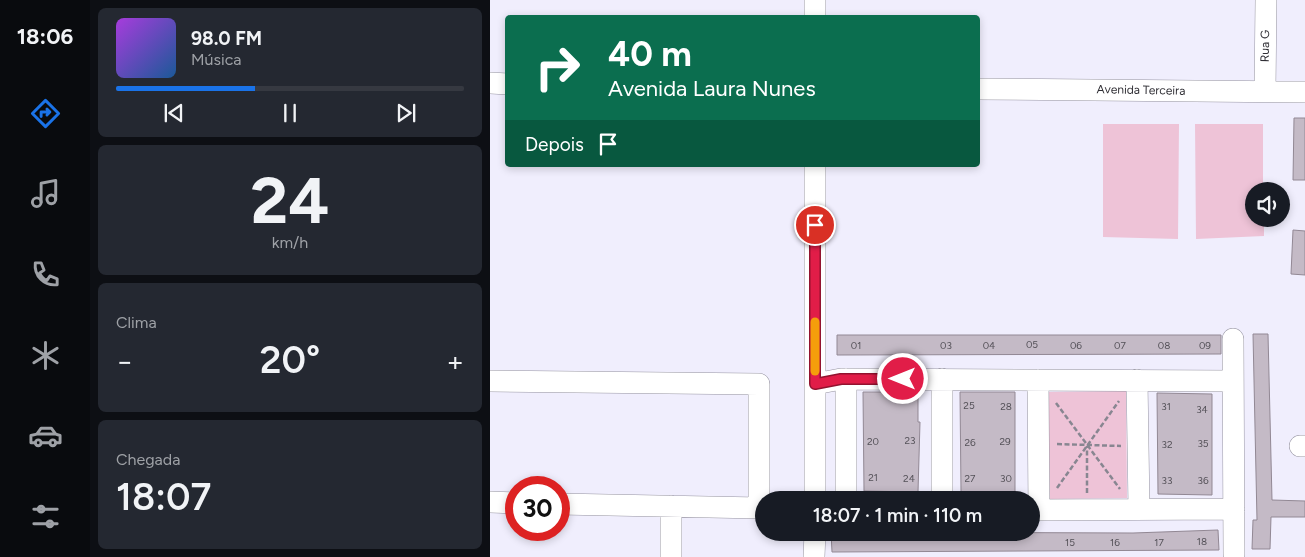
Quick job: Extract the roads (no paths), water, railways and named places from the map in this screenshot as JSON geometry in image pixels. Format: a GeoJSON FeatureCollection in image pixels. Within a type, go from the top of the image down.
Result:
{"type":"FeatureCollection","features":[{"type":"Feature","properties":{"kind":"street"},"geometry":{"type":"LineString","coordinates":[[815,0],[815,15]]}},
{"type":"Feature","properties":{"kind":"street","name":"Rua G"},"geometry":{"type":"LineString","coordinates":[[1264,92],[1266,0]]}},
{"type":"Feature","properties":{"kind":"street"},"geometry":{"type":"LineString","coordinates":[[490,83],[505,84]]}},
{"type":"Feature","properties":{"kind":"street","name":"Avenida Terceira"},"geometry":{"type":"LineString","coordinates":[[980,89],[1305,92]]}},
{"type":"Feature","properties":{"kind":"street"},"geometry":{"type":"LineString","coordinates":[[815,491],[816,167]]}},
{"type":"Feature","properties":{"kind":"street"},"geometry":{"type":"LineString","coordinates":[[1233,339],[1234,554]]}},
{"type":"Feature","properties":{"kind":"street"},"geometry":{"type":"LineString","coordinates":[[815,384],[846,379],[1234,381]]}},
{"type":"Feature","properties":{"kind":"street"},"geometry":{"type":"LineString","coordinates":[[846,379],[846,491]]}},
{"type":"Feature","properties":{"kind":"street"},"geometry":{"type":"LineString","coordinates":[[942,380],[942,491]]}},
{"type":"Feature","properties":{"kind":"street"},"geometry":{"type":"LineString","coordinates":[[1035,491],[1038,380]]}},
{"type":"Feature","properties":{"kind":"street"},"geometry":{"type":"LineString","coordinates":[[1137,380],[1139,509]]}},
{"type":"Feature","properties":{"kind":"street"},"geometry":{"type":"LineString","coordinates":[[490,381],[759,384],[759,508],[570,504]]}},
{"type":"Feature","properties":{"kind":"street"},"geometry":{"type":"LineString","coordinates":[[490,502],[505,502]]}},
{"type":"Feature","properties":{"kind":"street"},"geometry":{"type":"LineString","coordinates":[[671,506],[671,557]]}},
{"type":"Feature","properties":{"kind":"street"},"geometry":{"type":"LineString","coordinates":[[1040,510],[1234,509]]}},
{"type":"Feature","properties":{"kind":"street"},"geometry":{"type":"LineString","coordinates":[[814,541],[814,557]]}}]}
